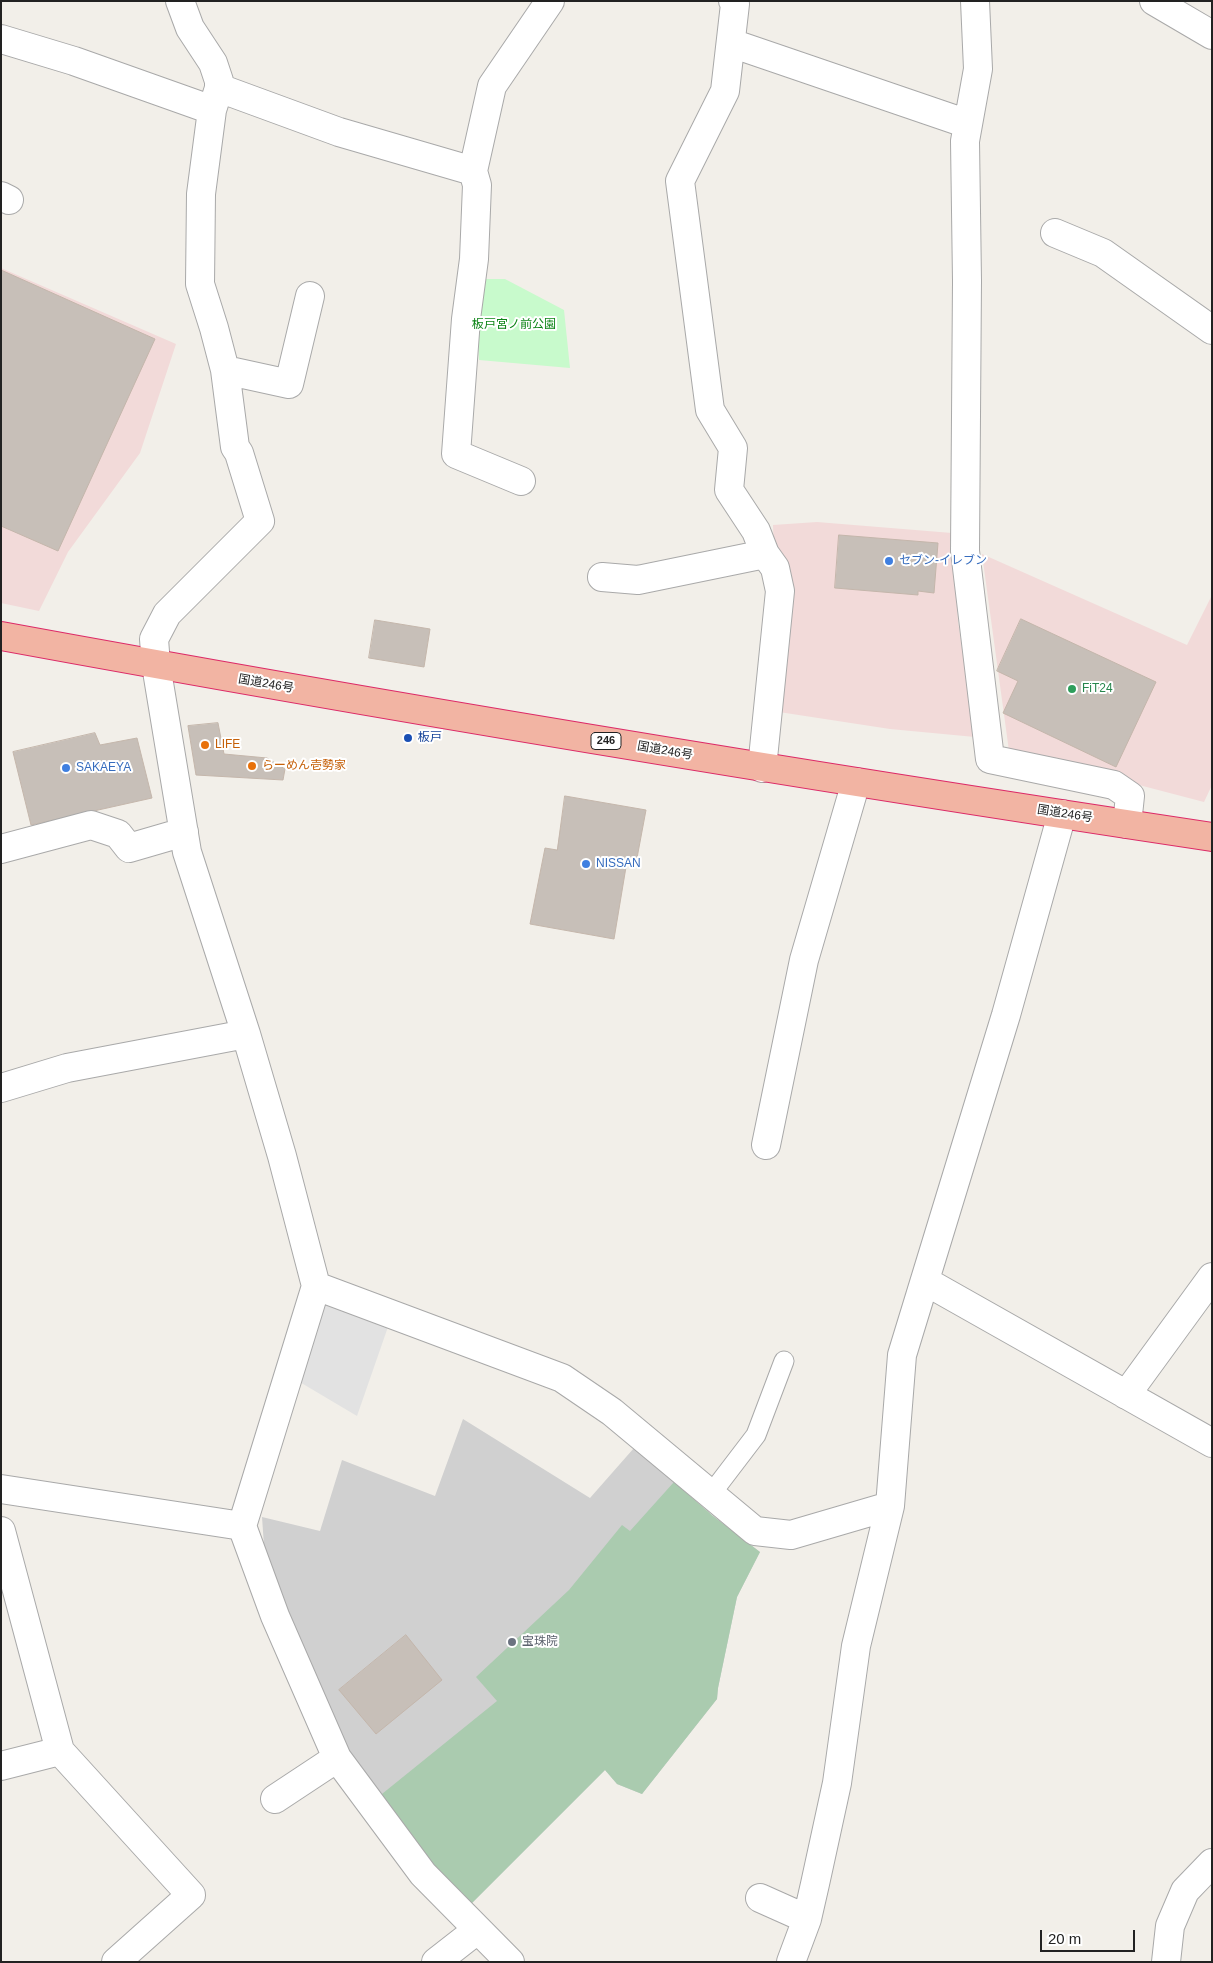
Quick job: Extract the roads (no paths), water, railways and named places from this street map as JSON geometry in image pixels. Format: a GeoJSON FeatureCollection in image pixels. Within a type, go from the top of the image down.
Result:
{"type":"FeatureCollection","features":[{"type":"Feature","properties":{"kind":"highway","name":"国道246号"},"geometry":{"type":"LineString","coordinates":[[1,636],[156,665],[762,768],[1212,837]]}},
{"type":"Feature","properties":{"kind":"street"},"geometry":{"type":"LineString","coordinates":[[180,1],[190,28],[213,63],[219,80],[201,194],[200,284],[225,370],[235,447],[239,452],[260,520],[167,614],[154,639],[156,665],[187,852],[246,1034],[282,1156],[316,1286],[242,1526],[275,1616],[337,1758],[423,1874],[510,1962]]}},
{"type":"Feature","properties":{"kind":"street"},"geometry":{"type":"LineString","coordinates":[[521,481],[456,454],[466,319],[474,259],[477,185],[473,171],[492,86],[550,1]]}},
{"type":"Feature","properties":{"kind":"street"},"geometry":{"type":"LineString","coordinates":[[733,1],[735,4],[725,91],[680,181],[710,410],[733,448],[729,490],[756,531],[765,554],[775,568],[780,591],[762,768]]}},
{"type":"Feature","properties":{"kind":"street"},"geometry":{"type":"LineString","coordinates":[[975,1],[978,69],[965,141],[967,281],[965,551],[990,759],[1114,785],[1130,796],[1127,824]]}},
{"type":"Feature","properties":{"kind":"street"},"geometry":{"type":"LineString","coordinates":[[1154,1],[1212,35]]}},
{"type":"Feature","properties":{"kind":"street"},"geometry":{"type":"LineString","coordinates":[[1,39],[74,61],[339,132],[473,171]]}},
{"type":"Feature","properties":{"kind":"street"},"geometry":{"type":"LineString","coordinates":[[731,43],[968,124]]}},
{"type":"Feature","properties":{"kind":"street"},"geometry":{"type":"LineString","coordinates":[[1055,233],[1103,253],[1212,330]]}},
{"type":"Feature","properties":{"kind":"street"},"geometry":{"type":"LineString","coordinates":[[225,370],[289,384],[310,296]]}},
{"type":"Feature","properties":{"kind":"street"},"geometry":{"type":"LineString","coordinates":[[602,577],[638,580],[765,554]]}},
{"type":"Feature","properties":{"kind":"street"},"geometry":{"type":"LineString","coordinates":[[766,1145],[804,960],[856,782]]}},
{"type":"Feature","properties":{"kind":"street"},"geometry":{"type":"LineString","coordinates":[[791,1962],[807,1920],[837,1783],[856,1646],[890,1506],[902,1355],[1006,1015],[1062,814]]}},
{"type":"Feature","properties":{"kind":"street"},"geometry":{"type":"LineString","coordinates":[[1,849],[91,826],[118,834],[129,848],[184,832]]}},
{"type":"Feature","properties":{"kind":"street"},"geometry":{"type":"LineString","coordinates":[[1,1088],[67,1068],[246,1034]]}},
{"type":"Feature","properties":{"kind":"street"},"geometry":{"type":"LineString","coordinates":[[1126,1395],[1212,1277]]}},
{"type":"Feature","properties":{"kind":"street"},"geometry":{"type":"LineString","coordinates":[[925,1280],[1212,1442]]}},
{"type":"Feature","properties":{"kind":"street"},"geometry":{"type":"LineString","coordinates":[[316,1286],[562,1378],[612,1412],[755,1531],[791,1535],[890,1506]]}},
{"type":"Feature","properties":{"kind":"street"},"geometry":{"type":"LineString","coordinates":[[1,1489],[242,1526]]}},
{"type":"Feature","properties":{"kind":"street"},"geometry":{"type":"LineString","coordinates":[[1,1531],[60,1751],[191,1895],[116,1962]]}},
{"type":"Feature","properties":{"kind":"street"},"geometry":{"type":"LineString","coordinates":[[1,1766],[60,1751]]}},
{"type":"Feature","properties":{"kind":"street"},"geometry":{"type":"LineString","coordinates":[[275,1799],[337,1758]]}},
{"type":"Feature","properties":{"kind":"street"},"geometry":{"type":"LineString","coordinates":[[1166,1962],[1170,1926],[1185,1891],[1212,1863]]}},
{"type":"Feature","properties":{"kind":"street"},"geometry":{"type":"LineString","coordinates":[[760,1898],[807,1920]]}},
{"type":"Feature","properties":{"kind":"street"},"geometry":{"type":"LineString","coordinates":[[436,1962],[477,1930]]}},
{"type":"Feature","properties":{"kind":"lane"},"geometry":{"type":"LineString","coordinates":[[711,1494],[756,1434],[784,1361]]}},
{"type":"Feature","properties":{"kind":"place","name":"セブン-イレブン"},"geometry":{"type":"Point","coordinates":[889,561]}},
{"type":"Feature","properties":{"kind":"place","name":"FiT24"},"geometry":{"type":"Point","coordinates":[1072,689]}},
{"type":"Feature","properties":{"kind":"place","name":"板戸"},"geometry":{"type":"Point","coordinates":[408,738]}},
{"type":"Feature","properties":{"kind":"place","name":"LIFE"},"geometry":{"type":"Point","coordinates":[205,745]}},
{"type":"Feature","properties":{"kind":"place","name":"らーめん壱勢家"},"geometry":{"type":"Point","coordinates":[252,766]}},
{"type":"Feature","properties":{"kind":"place","name":"SAKAEYA"},"geometry":{"type":"Point","coordinates":[66,768]}},
{"type":"Feature","properties":{"kind":"place","name":"NISSAN"},"geometry":{"type":"Point","coordinates":[586,864]}},
{"type":"Feature","properties":{"kind":"place","name":"宝珠院"},"geometry":{"type":"Point","coordinates":[512,1642]}},
{"type":"Feature","properties":{"kind":"park label","name":"板戸宮ノ前公園"},"geometry":{"type":"Point","coordinates":[514,325]}}]}
